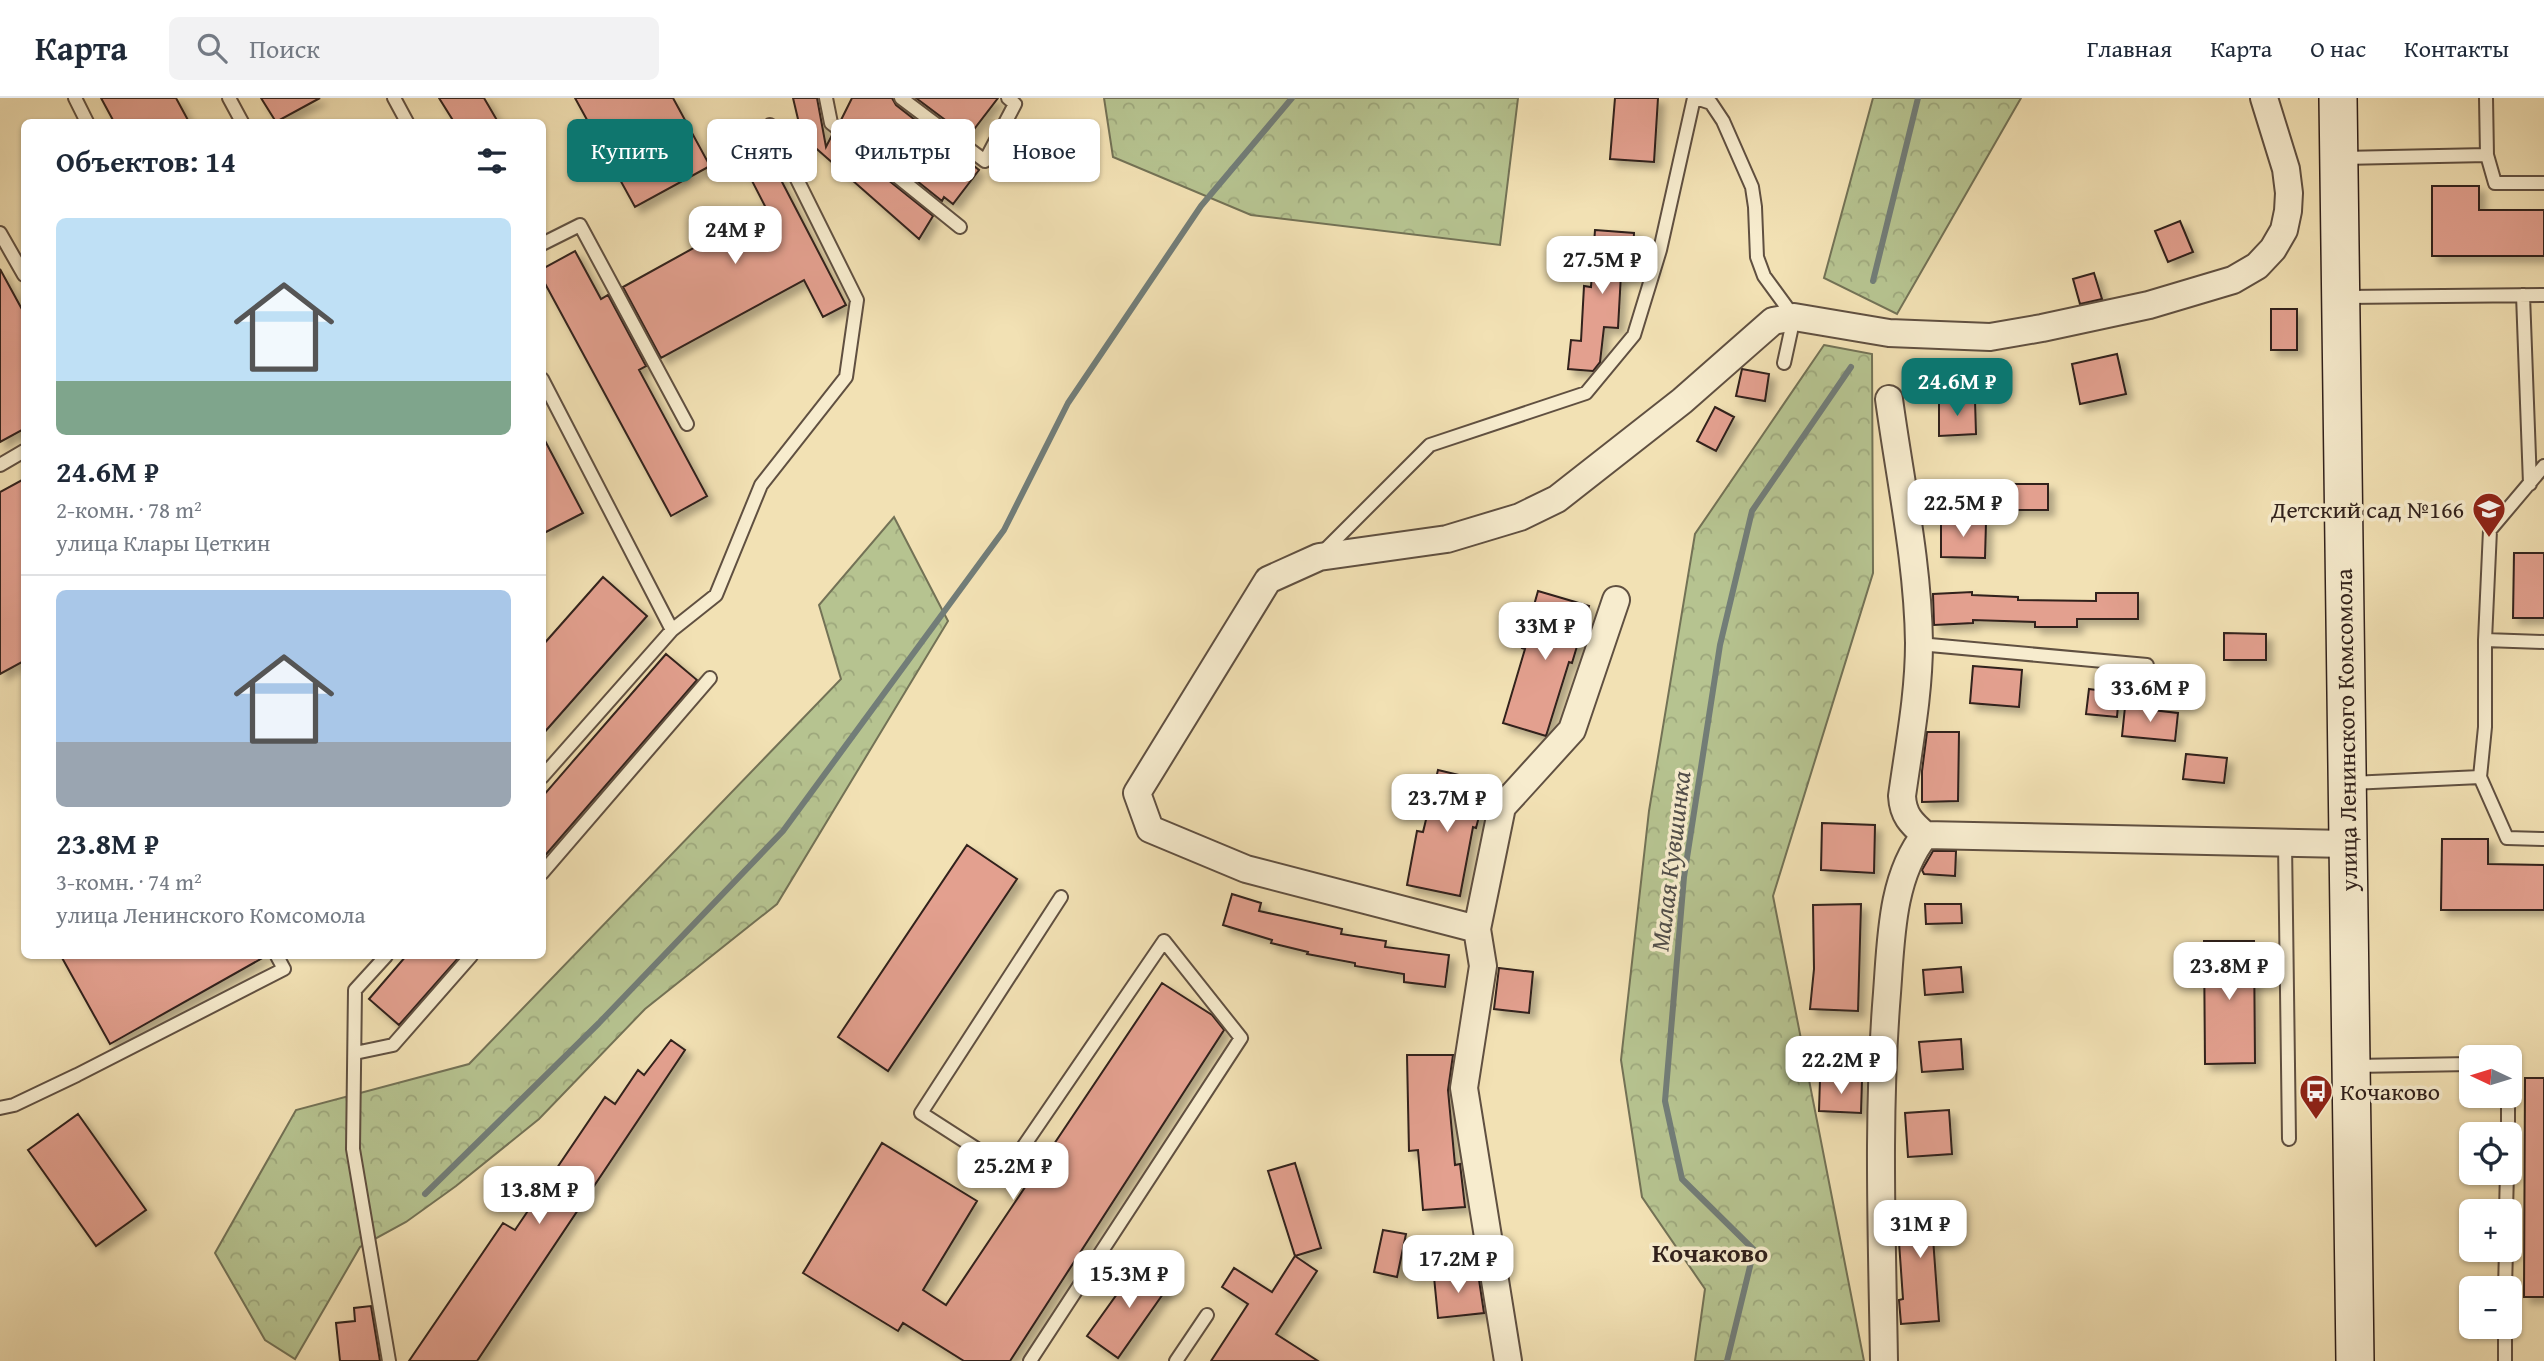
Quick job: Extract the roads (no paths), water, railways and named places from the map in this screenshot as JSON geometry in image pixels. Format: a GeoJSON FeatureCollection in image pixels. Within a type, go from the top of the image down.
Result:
{"type":"FeatureCollection","features":[{"type":"Feature","properties":{"kind":"main road","name":"улица Ленинского Комсомола"},"geometry":{"type":"LineString","coordinates":[[2338,98],[2355,1361]]}},
{"type":"Feature","properties":{"kind":"street"},"geometry":{"type":"LineString","coordinates":[[1477,929],[1246,869],[1150,829],[1137,793],[1268,580],[1319,557],[1447,539],[1520,517],[1557,499],[1682,401],[1773,321],[1794,317],[1889,333],[1990,337],[2149,306],[2233,280],[2257,266],[2273,249],[2284,230],[2288,211],[2286,169],[2264,98]]}},
{"type":"Feature","properties":{"kind":"street"},"geometry":{"type":"LineString","coordinates":[[1884,1361],[1880,1143],[1882,1057],[1892,934],[1900,885],[1902,796],[1917,682],[1919,644],[1917,596],[1889,399]]}},
{"type":"Feature","properties":{"kind":"street"},"geometry":{"type":"LineString","coordinates":[[1508,1361],[1464,1088],[1483,966],[1477,929],[1502,807],[1572,730],[1616,600]]}},
{"type":"Feature","properties":{"kind":"street"},"geometry":{"type":"LineString","coordinates":[[1903,810],[1909,821],[1925,835],[2347,844]]}},
{"type":"Feature","properties":{"kind":"street"},"geometry":{"type":"LineString","coordinates":[[1900,885],[1915,847],[1925,835]]}},
{"type":"Feature","properties":{"kind":"lane"},"geometry":{"type":"LineString","coordinates":[[75,98],[86,119]]}},
{"type":"Feature","properties":{"kind":"lane"},"geometry":{"type":"LineString","coordinates":[[229,98],[240,119]]}},
{"type":"Feature","properties":{"kind":"lane"},"geometry":{"type":"LineString","coordinates":[[394,98],[405,119]]}},
{"type":"Feature","properties":{"kind":"lane"},"geometry":{"type":"LineString","coordinates":[[826,98],[831,123],[960,227]]}},
{"type":"Feature","properties":{"kind":"lane"},"geometry":{"type":"LineString","coordinates":[[901,98],[985,161],[1013,100]]}},
{"type":"Feature","properties":{"kind":"lane"},"geometry":{"type":"LineString","coordinates":[[1319,557],[1430,445],[1586,393],[1634,335],[1660,250],[1695,98],[1711,103],[1723,121],[1752,187],[1757,257],[1763,276],[1794,317],[1784,363]]}},
{"type":"Feature","properties":{"kind":"lane"},"geometry":{"type":"LineString","coordinates":[[2486,98],[2487,155],[2495,183],[2544,183]]}},
{"type":"Feature","properties":{"kind":"lane"},"geometry":{"type":"LineString","coordinates":[[2339,158],[2487,155]]}},
{"type":"Feature","properties":{"kind":"lane"},"geometry":{"type":"LineString","coordinates":[[546,772],[672,630],[716,595],[761,485],[846,377],[857,300],[799,182]]}},
{"type":"Feature","properties":{"kind":"lane"},"geometry":{"type":"LineString","coordinates":[[546,242],[580,225],[687,424]]}},
{"type":"Feature","properties":{"kind":"lane"},"geometry":{"type":"LineString","coordinates":[[0,233],[21,270]]}},
{"type":"Feature","properties":{"kind":"lane"},"geometry":{"type":"LineString","coordinates":[[2341,297],[2544,295]]}},
{"type":"Feature","properties":{"kind":"lane"},"geometry":{"type":"LineString","coordinates":[[2523,296],[2530,484]]}},
{"type":"Feature","properties":{"kind":"lane"},"geometry":{"type":"LineString","coordinates":[[546,387],[672,630]]}},
{"type":"Feature","properties":{"kind":"lane"},"geometry":{"type":"LineString","coordinates":[[0,465],[21,453]]}},
{"type":"Feature","properties":{"kind":"lane"},"geometry":{"type":"LineString","coordinates":[[2544,466],[2490,530],[2485,640],[2485,727],[2480,777],[2507,838],[2544,839]]}},
{"type":"Feature","properties":{"kind":"lane"},"geometry":{"type":"LineString","coordinates":[[2485,640],[2544,642]]}},
{"type":"Feature","properties":{"kind":"lane"},"geometry":{"type":"LineString","coordinates":[[1919,644],[2147,665]]}},
{"type":"Feature","properties":{"kind":"lane"},"geometry":{"type":"LineString","coordinates":[[546,868],[710,678]]}},
{"type":"Feature","properties":{"kind":"lane"},"geometry":{"type":"LineString","coordinates":[[2347,783],[2480,777]]}},
{"type":"Feature","properties":{"kind":"lane"},"geometry":{"type":"LineString","coordinates":[[2285,843],[2289,1139]]}},
{"type":"Feature","properties":{"kind":"lane"},"geometry":{"type":"LineString","coordinates":[[1030,1361],[1241,1038],[1164,941],[1008,1169],[921,1113],[1061,897]]}},
{"type":"Feature","properties":{"kind":"lane"},"geometry":{"type":"LineString","coordinates":[[0,1108],[14,1105],[77,1075],[284,969],[279,959]]}},
{"type":"Feature","properties":{"kind":"lane"},"geometry":{"type":"LineString","coordinates":[[383,959],[355,990],[353,1149],[390,1361]]}},
{"type":"Feature","properties":{"kind":"lane"},"geometry":{"type":"LineString","coordinates":[[355,1053],[393,1045],[468,959]]}},
{"type":"Feature","properties":{"kind":"lane"},"geometry":{"type":"LineString","coordinates":[[2351,1066],[2459,1064]]}},
{"type":"Feature","properties":{"kind":"lane"},"geometry":{"type":"LineString","coordinates":[[1177,1361],[1207,1315]]}},
{"type":"Feature","properties":{"kind":"lane"},"geometry":{"type":"LineString","coordinates":[[2505,1339],[2505,1361]]}},
{"type":"Feature","properties":{"kind":"waterway"},"geometry":{"type":"LineString","coordinates":[[425,1194],[599,1023],[783,831],[1004,530],[1068,403],[1201,206],[1292,98]]}},
{"type":"Feature","properties":{"kind":"waterway","name":"Малая Кувшинка"},"geometry":{"type":"LineString","coordinates":[[1873,281],[1918,98]]}},
{"type":"Feature","properties":{"kind":"waterway","name":"Малая Кувшинка"},"geometry":{"type":"LineString","coordinates":[[1727,1361],[1754,1250],[1682,1179],[1665,1101],[1684,877],[1720,645],[1752,511],[1851,367]]}},
{"type":"Feature","properties":{"kind":"place","name":"Детский сад №166"},"geometry":{"type":"Point","coordinates":[2489,539]}},
{"type":"Feature","properties":{"kind":"place","name":"Кочаково"},"geometry":{"type":"Point","coordinates":[2316,1121]}},
{"type":"Feature","properties":{"kind":"district","name":"Кочаково"},"geometry":{"type":"Point","coordinates":[1710,1252]}}]}
